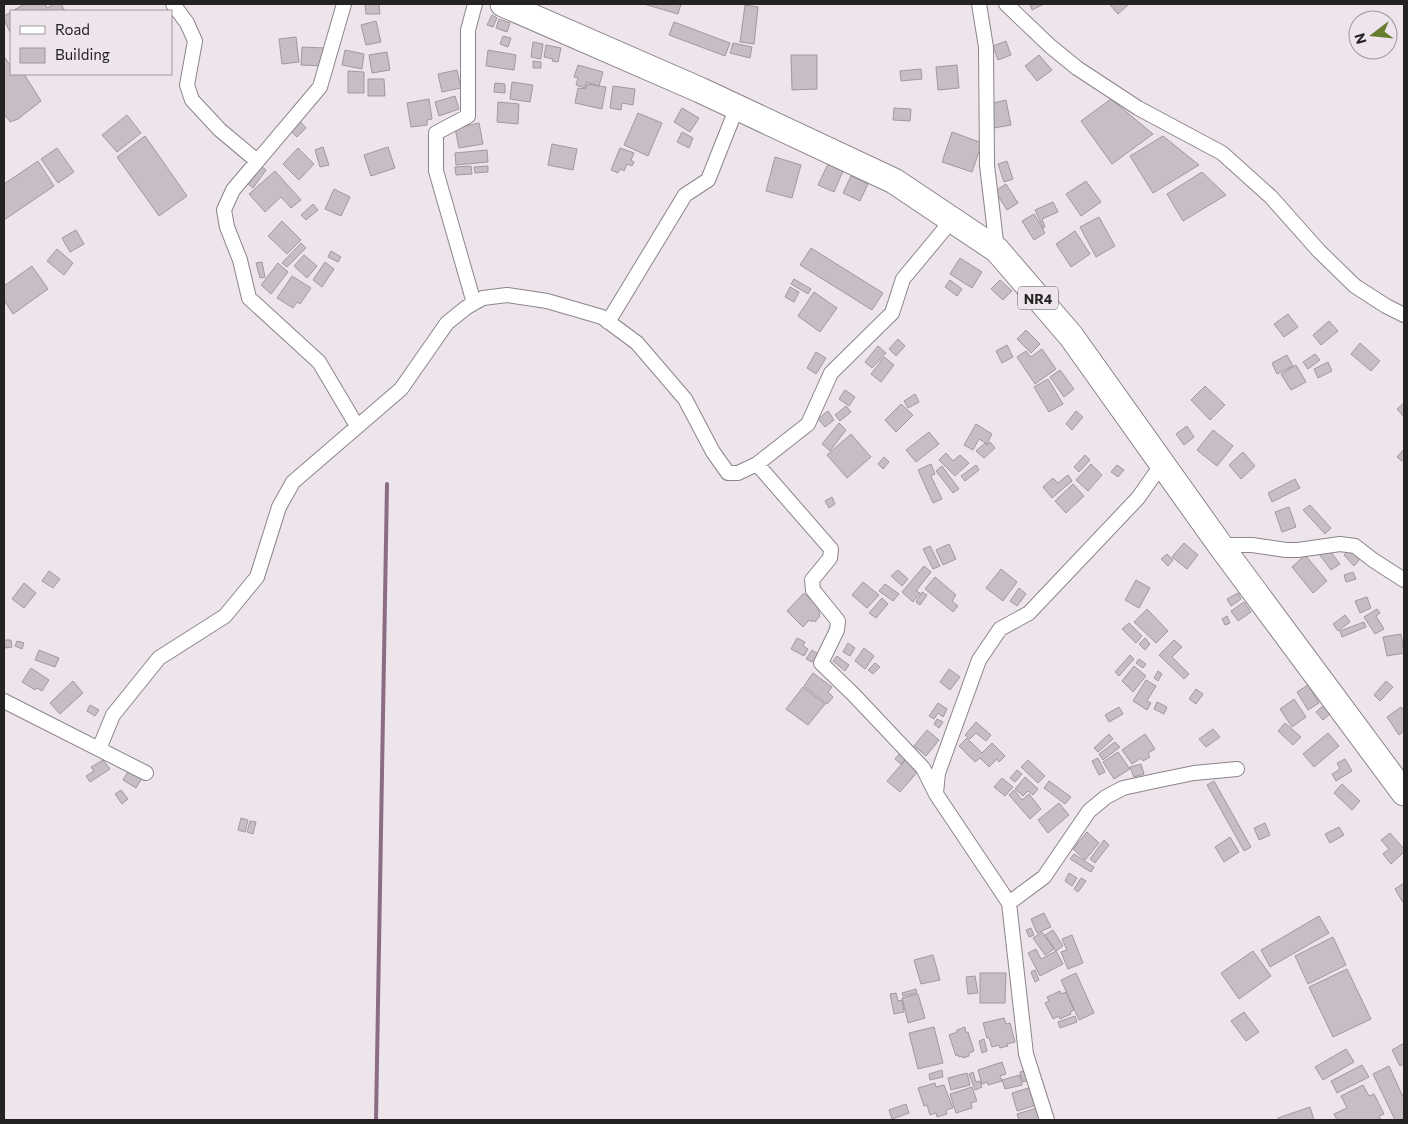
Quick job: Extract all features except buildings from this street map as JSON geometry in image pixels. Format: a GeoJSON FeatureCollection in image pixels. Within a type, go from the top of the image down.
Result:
{"type":"FeatureCollection","features":[{"type":"Feature","properties":{"kind":"highway","name":"NR4"},"geometry":{"type":"LineString","coordinates":[[503,4],[737,108],[894,181],[997,250],[1071,336],[1220,545],[1404,793]]}},
{"type":"Feature","properties":{"kind":"street"},"geometry":{"type":"LineString","coordinates":[[173,4],[187,23],[195,41],[187,85],[192,100],[220,130],[257,161]]}},
{"type":"Feature","properties":{"kind":"street"},"geometry":{"type":"LineString","coordinates":[[344,4],[320,87],[233,190],[224,210],[227,227],[240,260],[249,298],[319,362],[357,426]]}},
{"type":"Feature","properties":{"kind":"street"},"geometry":{"type":"LineString","coordinates":[[474,4],[468,30],[468,116],[436,133],[436,171],[474,303]]}},
{"type":"Feature","properties":{"kind":"street"},"geometry":{"type":"LineString","coordinates":[[979,4],[986,47],[987,165],[997,250]]}},
{"type":"Feature","properties":{"kind":"street"},"geometry":{"type":"LineString","coordinates":[[1006,4],[1050,46],[1077,68],[1138,108],[1222,153],[1271,197],[1355,286],[1404,315]]}},
{"type":"Feature","properties":{"kind":"street"},"geometry":{"type":"LineString","coordinates":[[608,322],[685,195],[708,180],[737,108]]}},
{"type":"Feature","properties":{"kind":"street"},"geometry":{"type":"LineString","coordinates":[[99,749],[113,715],[159,658],[225,616],[257,577],[279,507],[293,482],[401,388],[447,323],[467,306],[483,298],[507,295],[548,300],[602,317],[636,344],[686,399],[713,452],[728,473],[738,473],[757,464],[808,424],[830,373],[892,313],[903,279],[952,220]]}},
{"type":"Feature","properties":{"kind":"street"},"geometry":{"type":"LineString","coordinates":[[757,464],[831,549],[830,558],[812,580],[813,590],[838,621],[837,630],[821,663],[923,768],[936,794],[1009,902],[1026,1054],[1047,1120]]}},
{"type":"Feature","properties":{"kind":"street"},"geometry":{"type":"LineString","coordinates":[[936,794],[938,773],[979,660],[1000,629],[1029,613],[1138,498],[1162,464]]}},
{"type":"Feature","properties":{"kind":"street"},"geometry":{"type":"LineString","coordinates":[[1220,545],[1252,545],[1286,550],[1340,544],[1355,546],[1404,580]]}},
{"type":"Feature","properties":{"kind":"street"},"geometry":{"type":"LineString","coordinates":[[4,700],[146,773]]}},
{"type":"Feature","properties":{"kind":"street"},"geometry":{"type":"LineString","coordinates":[[1009,902],[1044,877],[1089,811],[1106,797],[1123,788],[1155,780],[1194,772],[1237,769]]}},
{"type":"Feature","properties":{"kind":"waterway"},"geometry":{"type":"LineString","coordinates":[[376,1120],[387,484]]}}]}
